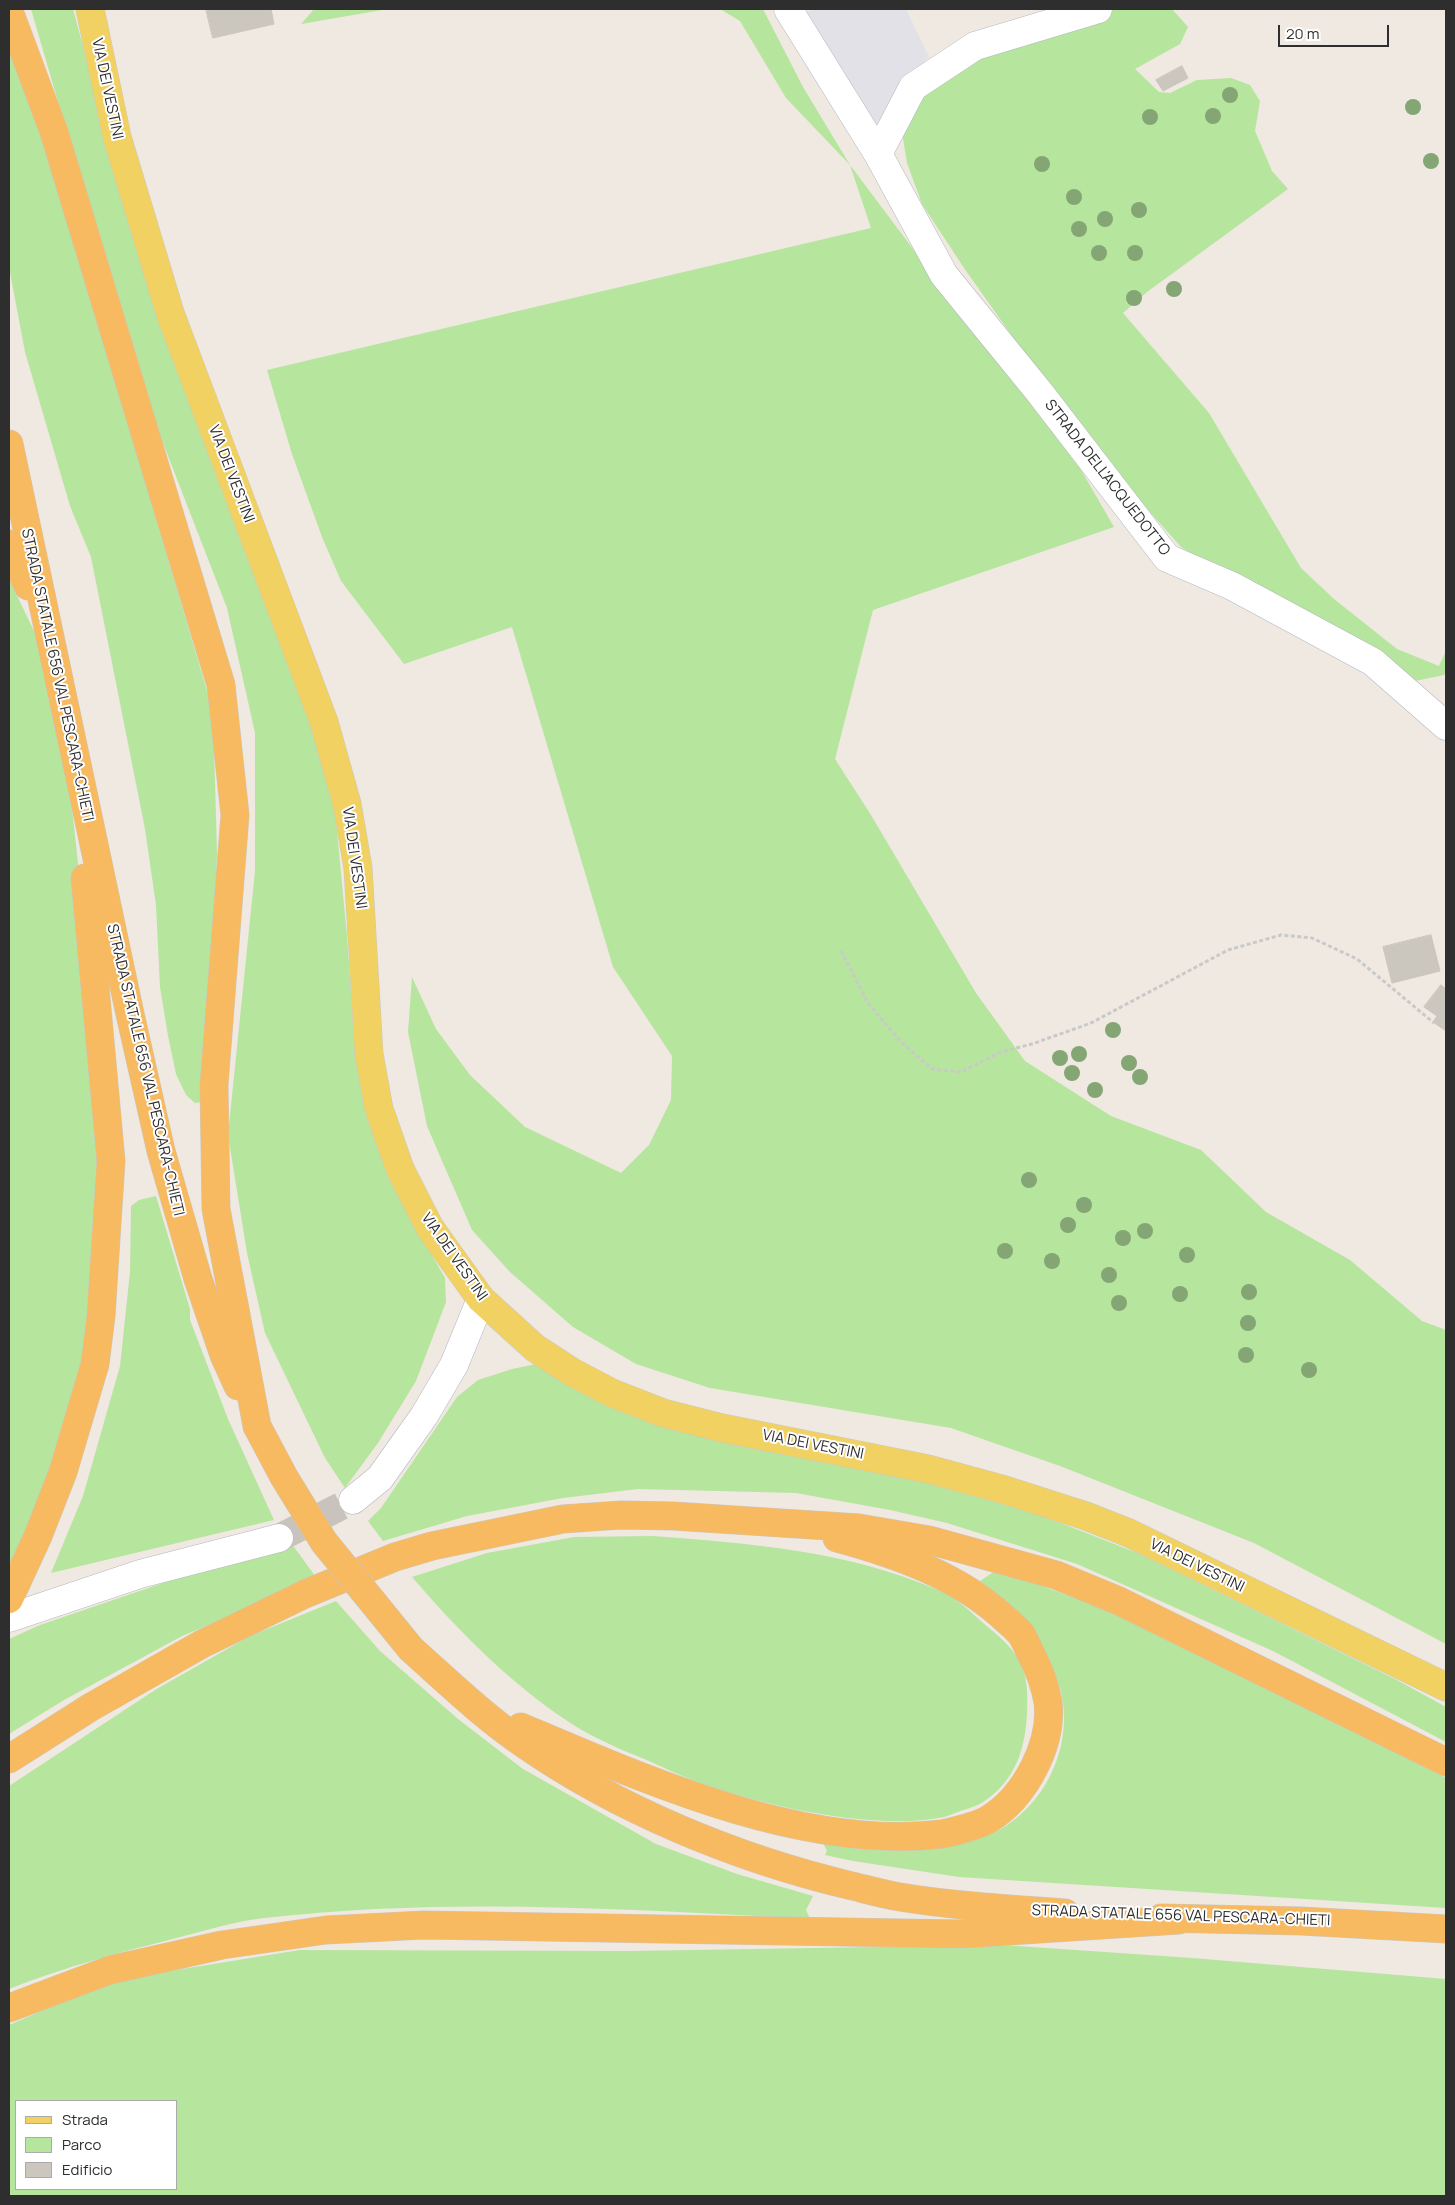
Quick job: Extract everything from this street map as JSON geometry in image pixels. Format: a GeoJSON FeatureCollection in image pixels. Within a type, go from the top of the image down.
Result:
{"type":"FeatureCollection","features":[{"type":"Feature","properties":{"kind":"highway"},"geometry":{"type":"LineString","coordinates":[[9,11],[54,132],[221,686],[235,815],[214,1086],[216,1209],[256,1426]]}},
{"type":"Feature","properties":{"kind":"highway","name":"STRADA STATALE 656 VAL PESCARA-CHIETI"},"geometry":{"type":"LineString","coordinates":[[9,444],[74,755],[161,1151],[198,1279],[224,1355],[256,1426],[284,1477],[324,1542],[411,1649],[475,1707],[524,1744],[578,1778],[652,1817],[727,1849],[810,1875],[898,1896],[956,1905],[1179,1920],[1301,1921],[1446,1929]]}},
{"type":"Feature","properties":{"kind":"highway"},"geometry":{"type":"LineString","coordinates":[[9,544],[50,637]]}},
{"type":"Feature","properties":{"kind":"highway"},"geometry":{"type":"LineString","coordinates":[[9,1599],[38,1536],[63,1472],[95,1364],[101,1316],[111,1161],[74,755]]}},
{"type":"Feature","properties":{"kind":"highway"},"geometry":{"type":"LineString","coordinates":[[9,1759],[91,1707],[202,1644],[305,1594],[396,1557],[432,1546],[563,1519],[630,1515],[859,1528],[929,1540],[1056,1575],[1119,1601],[1446,1762]]}},
{"type":"Feature","properties":{"kind":"highway"},"geometry":{"type":"LineString","coordinates":[[475,1707],[602,1761],[717,1805],[839,1833],[896,1836],[943,1834],[988,1820],[1009,1804],[1028,1778],[1045,1745],[1048,1703],[1040,1670],[1021,1634],[988,1603],[945,1578],[869,1548],[780,1523]]}},
{"type":"Feature","properties":{"kind":"highway"},"geometry":{"type":"LineString","coordinates":[[9,2008],[110,1970],[222,1945],[326,1930],[424,1925],[962,1934],[1179,1920]]}},
{"type":"Feature","properties":{"kind":"main road","name":"VIA DEI VESTINI"},"geometry":{"type":"LineString","coordinates":[[90,9],[117,137],[170,313],[324,722],[348,804],[358,868],[369,1054],[379,1110],[400,1168],[430,1228],[481,1299],[535,1348],[572,1372],[612,1393],[663,1413],[722,1428],[928,1469],[1005,1490],[1086,1516],[1129,1533],[1446,1687]]}},
{"type":"Feature","properties":{"kind":"street","name":"STRADA DELL'ACQUEDOTTO"},"geometry":{"type":"LineString","coordinates":[[788,9],[878,154],[944,275],[1040,393],[1166,558],[1232,586],[1373,662],[1446,726]]}},
{"type":"Feature","properties":{"kind":"street"},"geometry":{"type":"LineString","coordinates":[[878,154],[913,86],[920,81],[975,46],[1098,9]]}},
{"type":"Feature","properties":{"kind":"street"},"geometry":{"type":"LineString","coordinates":[[353,1500],[380,1478],[424,1416],[454,1365],[481,1299]]}},
{"type":"Feature","properties":{"kind":"street"},"geometry":{"type":"LineString","coordinates":[[9,1618],[140,1574],[278,1538]]}},
{"type":"Feature","properties":{"kind":"path"},"geometry":{"type":"LineString","coordinates":[[841,951],[868,1003],[901,1042],[932,1070],[961,1072],[1001,1052],[1032,1044],[1091,1023],[1228,950],[1281,935],[1312,938],[1357,959],[1434,1023]]}},
{"type":"Feature","properties":{"kind":"shaded area"},"geometry":{"type":"Polygon","coordinates":[[[814,9],[906,9],[929,57],[910,77],[881,145],[796,16],[814,9]]]}},
{"type":"Feature","properties":{"kind":"green space"},"geometry":{"type":"Polygon","coordinates":[[[31,9],[73,9],[116,169],[220,475],[315,738],[335,810],[354,1037],[367,1112],[392,1185],[445,1278],[446,1302],[416,1381],[378,1443],[345,1488],[325,1458],[265,1333],[247,1253],[228,1135],[255,871],[255,733],[227,608],[156,425],[87,201],[31,9]]]}},
{"type":"Feature","properties":{"kind":"green space"},"geometry":{"type":"Polygon","coordinates":[[[314,9],[388,9],[301,24],[314,9]]]}},
{"type":"Feature","properties":{"kind":"green space"},"geometry":{"type":"Polygon","coordinates":[[[720,9],[763,9],[803,87],[850,165],[786,98],[740,21],[720,9]]]}},
{"type":"Feature","properties":{"kind":"green space"},"geometry":{"type":"Polygon","coordinates":[[[1116,9],[1172,9],[1188,27],[1180,44],[1135,69],[1159,92],[1170,93],[1197,80],[1231,78],[1250,85],[1260,101],[1255,131],[1272,171],[1288,189],[1147,292],[1123,313],[1209,413],[1301,568],[1334,599],[1397,649],[1439,666],[1446,651],[1446,672],[1444,675],[1415,681],[1310,612],[1234,581],[1181,547],[1133,493],[1056,398],[964,268],[922,204],[907,163],[902,132],[915,108],[941,77],[981,50],[1116,9]]]}},
{"type":"Feature","properties":{"kind":"green space"},"geometry":{"type":"Polygon","coordinates":[[[9,43],[43,136],[213,711],[217,853],[212,990],[202,1102],[195,1103],[186,1095],[176,1074],[160,987],[156,905],[145,829],[91,557],[70,506],[25,352],[9,267],[9,43]]]}},
{"type":"Feature","properties":{"kind":"green space"},"geometry":{"type":"Polygon","coordinates":[[[850,165],[982,341],[1066,444],[1114,527],[873,610],[835,759],[871,815],[976,993],[1025,1061],[1111,1116],[1201,1150],[1266,1212],[1350,1260],[1422,1321],[1446,1330],[1446,1644],[1254,1543],[1060,1466],[951,1428],[710,1388],[636,1364],[573,1327],[510,1272],[472,1230],[427,1126],[408,1032],[412,977],[436,1029],[470,1075],[525,1127],[621,1173],[649,1145],[671,1100],[672,1056],[613,967],[512,627],[404,664],[341,581],[322,537],[292,454],[267,370],[871,228],[850,165]]]}},
{"type":"Feature","properties":{"kind":"green space"},"geometry":{"type":"Polygon","coordinates":[[[9,579],[47,658],[67,761],[82,901],[103,1165],[87,1360],[54,1472],[9,1586],[9,579]]]}},
{"type":"Feature","properties":{"kind":"green space"},"geometry":{"type":"Polygon","coordinates":[[[156,1196],[190,1309],[190,1320],[228,1419],[274,1520],[51,1573],[83,1496],[120,1366],[130,1272],[131,1206],[139,1200],[156,1196]]]}},
{"type":"Feature","properties":{"kind":"green space"},"geometry":{"type":"Polygon","coordinates":[[[541,1363],[933,1484],[1040,1515],[1140,1554],[1395,1679],[1446,1707],[1446,1742],[1273,1651],[1077,1564],[947,1523],[890,1510],[796,1493],[638,1489],[563,1498],[467,1516],[383,1541],[368,1521],[381,1508],[457,1397],[478,1380],[512,1369],[541,1363]]]}},
{"type":"Feature","properties":{"kind":"green space"},"geometry":{"type":"Polygon","coordinates":[[[652,1536],[761,1546],[833,1558],[869,1566],[904,1577],[944,1593],[956,1600],[1005,1642],[1019,1660],[1024,1671],[1027,1697],[1026,1727],[1021,1752],[1010,1774],[994,1794],[980,1804],[944,1817],[917,1821],[856,1819],[823,1814],[760,1801],[705,1785],[602,1740],[557,1714],[518,1684],[480,1650],[412,1577],[487,1553],[574,1537],[652,1536]]]}},
{"type":"Feature","properties":{"kind":"green space"},"geometry":{"type":"Polygon","coordinates":[[[289,1540],[318,1580],[182,1636],[64,1700],[9,1734],[9,1639],[40,1625],[289,1540]]]}},
{"type":"Feature","properties":{"kind":"green space"},"geometry":{"type":"Polygon","coordinates":[[[998,1569],[1119,1615],[1189,1648],[1446,1778],[1446,1908],[959,1877],[825,1855],[827,1851],[823,1843],[883,1850],[922,1850],[942,1848],[981,1838],[1002,1828],[1020,1815],[1035,1799],[1048,1780],[1057,1759],[1063,1737],[1064,1715],[1061,1692],[1046,1654],[1038,1640],[1014,1614],[977,1583],[998,1569]]]}},
{"type":"Feature","properties":{"kind":"green space"},"geometry":{"type":"Polygon","coordinates":[[[336,1601],[380,1651],[458,1719],[523,1769],[656,1844],[737,1874],[813,1896],[806,1910],[810,1919],[605,1909],[469,1906],[332,1912],[253,1919],[232,1923],[93,1960],[9,1989],[9,1786],[155,1690],[250,1636],[336,1601]]]}},
{"type":"Feature","properties":{"kind":"green space"},"geometry":{"type":"Polygon","coordinates":[[[1003,1945],[1192,1958],[1446,1979],[1446,2196],[9,2196],[9,2025],[114,1980],[300,1950],[630,1951],[1003,1945]]]}},
{"type":"Feature","properties":{"kind":"building"},"geometry":{"type":"Polygon","coordinates":[[[206,9],[271,9],[274,24],[213,38],[206,9]]]}},
{"type":"Feature","properties":{"kind":"building"},"geometry":{"type":"Polygon","coordinates":[[[1182,66],[1188,78],[1163,91],[1156,80],[1182,66]]]}},
{"type":"Feature","properties":{"kind":"building"},"geometry":{"type":"Polygon","coordinates":[[[1431,935],[1440,971],[1392,983],[1383,947],[1431,935]]]}},
{"type":"Feature","properties":{"kind":"building"},"geometry":{"type":"Polygon","coordinates":[[[1441,985],[1446,989],[1446,1031],[1433,1022],[1437,1016],[1424,1007],[1441,985]]]}},
{"type":"Feature","properties":{"kind":"tunnel"},"geometry":{"type":"LineString","coordinates":[[279,1538],[353,1500]]}}]}
